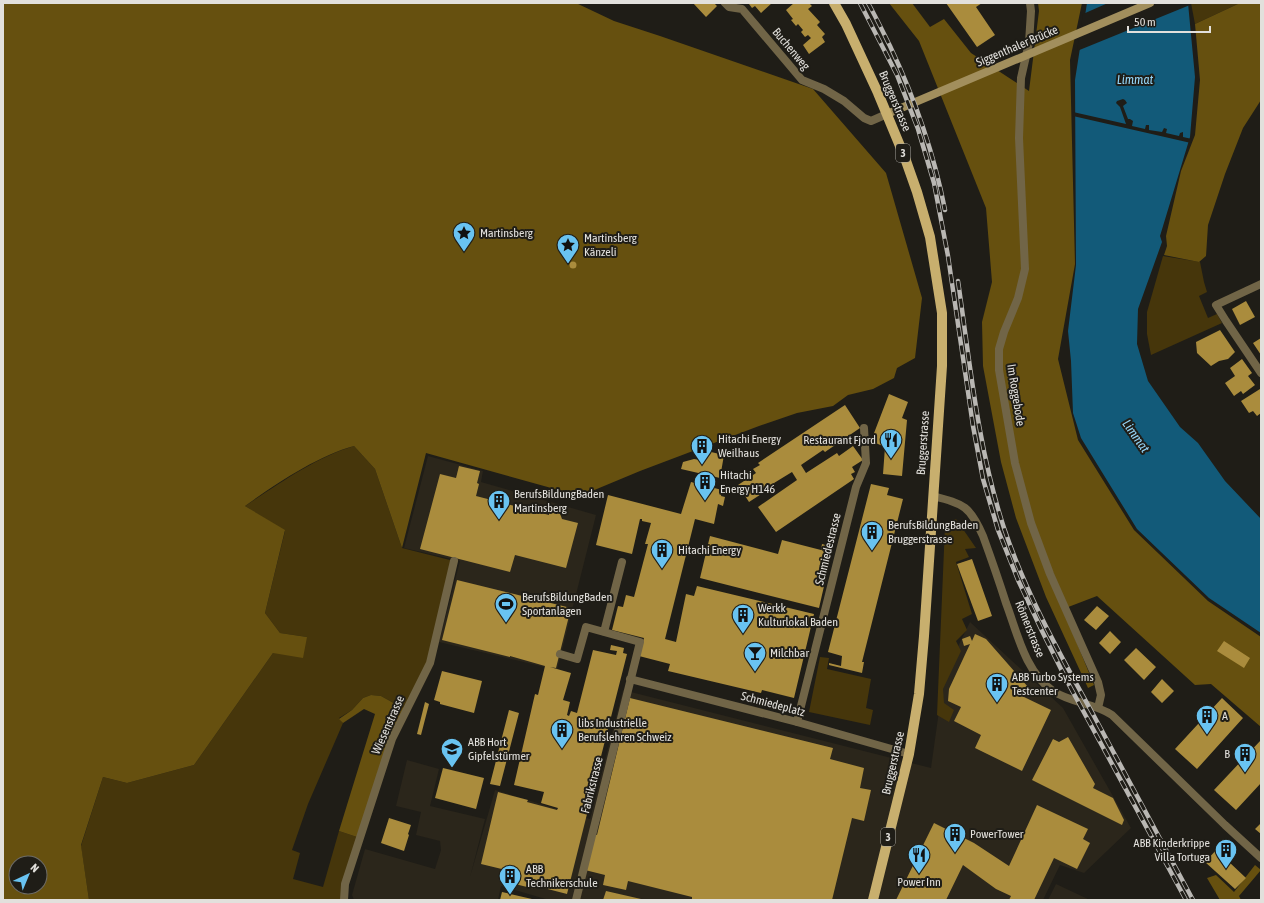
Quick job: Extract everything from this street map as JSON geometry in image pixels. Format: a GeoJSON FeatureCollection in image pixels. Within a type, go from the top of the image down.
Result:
{"type":"FeatureCollection","features":[{"type":"Feature","properties":{"kind":"main road","name":"Bruggerstrasse"},"geometry":{"type":"LineString","coordinates":[[834,3],[891,113],[928,230],[936,270],[942,313],[942,366],[919,694],[909,754],[873,900]]}},
{"type":"Feature","properties":{"kind":"main road","name":"Siggenthaler Brücke"},"geometry":{"type":"LineString","coordinates":[[891,113],[1150,3]]}},
{"type":"Feature","properties":{"kind":"street","name":"Buchenweg"},"geometry":{"type":"LineString","coordinates":[[725,3],[729,8],[742,9],[802,80],[824,89],[844,101],[864,118],[871,121],[891,113]]}},
{"type":"Feature","properties":{"kind":"street","name":"Im Roggebode"},"geometry":{"type":"LineString","coordinates":[[1030,3],[1029,43],[1021,78],[1019,138],[1025,269],[1018,298],[1004,332],[999,349],[998,370],[1015,463],[1029,516],[1050,574],[1098,682],[1100,695],[1098,708]]}},
{"type":"Feature","properties":{"kind":"street"},"geometry":{"type":"LineString","coordinates":[[1261,284],[1216,305],[1261,373]]}},
{"type":"Feature","properties":{"kind":"street","name":"Schmiedestrasse"},"geometry":{"type":"LineString","coordinates":[[797,722],[856,487],[865,466],[864,428]]}},
{"type":"Feature","properties":{"kind":"street","name":"Römerstrasse"},"geometry":{"type":"LineString","coordinates":[[933,496],[961,505],[968,509],[975,519],[983,536],[1022,648],[1038,676],[1049,688],[1061,695],[1109,712],[1261,858]]}},
{"type":"Feature","properties":{"kind":"street","name":"Wiesenstrasse"},"geometry":{"type":"LineString","coordinates":[[344,900],[346,884],[392,739],[430,663],[454,561]]}},
{"type":"Feature","properties":{"kind":"street"},"geometry":{"type":"LineString","coordinates":[[604,632],[622,562]]}},
{"type":"Feature","properties":{"kind":"street","name":"Fabrikstrasse"},"geometry":{"type":"LineString","coordinates":[[560,654],[577,659],[586,627],[640,642],[576,900]]}},
{"type":"Feature","properties":{"kind":"street","name":"Schmiedeplatz"},"geometry":{"type":"LineString","coordinates":[[630,679],[797,722],[909,754]]}},
{"type":"Feature","properties":{"kind":"shaded area"},"geometry":{"type":"Polygon","coordinates":[[[3,3],[576,3],[614,21],[813,89],[886,173],[922,298],[915,358],[897,368],[894,378],[873,389],[848,395],[833,406],[797,413],[759,426],[640,471],[580,496],[426,453],[402,548],[375,469],[354,446],[340,450],[312,463],[269,489],[245,506],[285,530],[265,613],[280,633],[307,637],[303,658],[273,653],[194,765],[127,783],[103,777],[81,845],[89,900],[3,900],[3,3]]]}},
{"type":"Feature","properties":{"kind":"shaded area"},"geometry":{"type":"Polygon","coordinates":[[[889,3],[912,3],[930,27],[944,19],[971,53],[1029,91],[1039,11],[1038,3],[1082,3],[1070,60],[1075,264],[1058,359],[1078,440],[1134,530],[1208,601],[1261,637],[1261,727],[1211,684],[1195,685],[1097,596],[1063,609],[1094,685],[1088,688],[1046,597],[1016,518],[1001,462],[983,366],[982,322],[992,282],[986,208],[919,41],[889,3]]]}},
{"type":"Feature","properties":{"kind":"shaded area"},"geometry":{"type":"Polygon","coordinates":[[[1191,3],[1240,3],[1195,24],[1191,3]]]}},
{"type":"Feature","properties":{"kind":"shaded area"},"geometry":{"type":"Polygon","coordinates":[[[1240,3],[1261,3],[1261,100],[1243,128],[1225,174],[1208,225],[1206,256],[1199,262],[1164,255],[1167,246],[1166,236],[1181,171],[1195,135],[1200,80],[1195,24],[1240,3]]]}},
{"type":"Feature","properties":{"kind":"shaded area"},"geometry":{"type":"Polygon","coordinates":[[[1163,256],[1200,262],[1207,292],[1199,296],[1208,318],[1217,314],[1222,323],[1151,355],[1147,334],[1147,312],[1163,256]]]}},
{"type":"Feature","properties":{"kind":"shaded area"},"geometry":{"type":"Polygon","coordinates":[[[354,446],[375,469],[402,548],[454,561],[435,647],[406,710],[381,696],[371,695],[363,698],[352,710],[339,718],[343,723],[308,804],[292,850],[300,853],[293,879],[323,887],[339,831],[360,838],[344,900],[89,900],[81,846],[103,777],[127,783],[194,765],[273,653],[307,637],[280,633],[265,613],[285,531],[245,506],[311,464],[354,446]]]}},
{"type":"Feature","properties":{"kind":"shaded area"},"geometry":{"type":"Polygon","coordinates":[[[428,456],[483,471],[481,482],[596,515],[557,670],[439,642],[460,561],[404,548],[428,456]]]}},
{"type":"Feature","properties":{"kind":"shaded area"},"geometry":{"type":"Polygon","coordinates":[[[956,519],[976,548],[965,549],[969,557],[956,562],[972,614],[962,619],[967,630],[956,641],[961,651],[943,689],[944,703],[954,710],[949,722],[937,715],[945,526],[951,520],[956,519]]]}},
{"type":"Feature","properties":{"kind":"shaded area"},"geometry":{"type":"Polygon","coordinates":[[[970,622],[1063,708],[1131,828],[1084,873],[1060,865],[1043,900],[549,900],[501,886],[498,900],[354,900],[352,895],[365,849],[435,869],[441,850],[440,841],[416,835],[421,812],[396,806],[407,760],[439,769],[430,806],[485,819],[470,877],[495,790],[590,819],[623,690],[931,768],[944,675],[970,622]]]}},
{"type":"Feature","properties":{"kind":"shaded area"},"geometry":{"type":"Polygon","coordinates":[[[820,657],[829,658],[827,669],[871,679],[866,708],[873,710],[870,725],[809,712],[820,657]]]}},
{"type":"Feature","properties":{"kind":"shaded area"},"geometry":{"type":"Polygon","coordinates":[[[371,695],[381,696],[406,710],[360,838],[339,831],[375,714],[364,709],[343,723],[339,719],[352,710],[363,698],[371,695]]]}},
{"type":"Feature","properties":{"kind":"shaded area"},"geometry":{"type":"Polygon","coordinates":[[[1255,865],[1261,870],[1239,896],[1241,900],[1220,900],[1207,878],[1216,875],[1234,892],[1255,865]]]}},
{"type":"Feature","properties":{"kind":"shaded area"},"geometry":{"type":"Polygon","coordinates":[[[1056,884],[1090,900],[1048,900],[1056,884]]]}},
{"type":"Feature","properties":{"kind":"water","name":"Limmat"},"geometry":{"type":"Polygon","coordinates":[[[1087,3],[1188,3],[1195,77],[1190,137],[1160,236],[1162,242],[1138,309],[1137,344],[1148,381],[1180,427],[1198,443],[1225,481],[1261,519],[1261,633],[1209,598],[1137,529],[1081,438],[1073,413],[1068,331],[1076,265],[1075,80],[1087,3]]]}},
{"type":"Feature","properties":{"kind":"pier"},"geometry":{"type":"Polygon","coordinates":[[[1108,3],[1190,3],[1190,5],[1077,51],[1083,14],[1108,3]]]}},
{"type":"Feature","properties":{"kind":"pier"},"geometry":{"type":"Polygon","coordinates":[[[1123,99],[1127,103],[1123,106],[1128,119],[1133,121],[1132,126],[1145,129],[1146,125],[1149,125],[1149,130],[1162,132],[1164,128],[1167,129],[1166,133],[1179,136],[1180,133],[1183,132],[1183,137],[1192,139],[1191,143],[1073,116],[1073,112],[1126,124],[1120,107],[1116,103],[1117,101],[1123,99]]]}},
{"type":"Feature","properties":{"kind":"building"},"geometry":{"type":"Polygon","coordinates":[[[693,3],[714,3],[717,6],[706,17],[693,3]]]}},
{"type":"Feature","properties":{"kind":"building"},"geometry":{"type":"Polygon","coordinates":[[[749,3],[772,3],[761,13],[755,6],[752,8],[749,3]]]}},
{"type":"Feature","properties":{"kind":"building"},"geometry":{"type":"Polygon","coordinates":[[[794,3],[809,3],[812,6],[808,9],[820,22],[817,25],[825,34],[822,37],[825,42],[809,54],[803,45],[811,38],[808,35],[805,37],[801,32],[803,30],[798,24],[796,26],[786,10],[794,3]]]}},
{"type":"Feature","properties":{"kind":"building"},"geometry":{"type":"Polygon","coordinates":[[[946,3],[982,3],[976,7],[995,35],[977,47],[946,3]]]}},
{"type":"Feature","properties":{"kind":"building"},"geometry":{"type":"Polygon","coordinates":[[[573,262],[576,265],[573,268],[570,265],[573,262]]]}},
{"type":"Feature","properties":{"kind":"building"},"geometry":{"type":"Polygon","coordinates":[[[1246,301],[1255,317],[1240,325],[1232,309],[1246,301]]]}},
{"type":"Feature","properties":{"kind":"building"},"geometry":{"type":"Polygon","coordinates":[[[1220,330],[1235,352],[1228,359],[1219,361],[1211,366],[1197,353],[1196,342],[1220,330]]]}},
{"type":"Feature","properties":{"kind":"building"},"geometry":{"type":"Polygon","coordinates":[[[1261,338],[1261,355],[1253,343],[1261,338]]]}},
{"type":"Feature","properties":{"kind":"building"},"geometry":{"type":"Polygon","coordinates":[[[1242,359],[1252,373],[1248,376],[1255,385],[1243,394],[1241,391],[1234,396],[1225,383],[1235,376],[1230,368],[1242,359]]]}},
{"type":"Feature","properties":{"kind":"building"},"geometry":{"type":"Polygon","coordinates":[[[1260,389],[1261,413],[1257,416],[1253,411],[1249,413],[1241,401],[1260,389]]]}},
{"type":"Feature","properties":{"kind":"building"},"geometry":{"type":"Polygon","coordinates":[[[889,394],[908,402],[902,418],[907,420],[902,476],[883,474],[885,447],[871,441],[889,394]]]}},
{"type":"Feature","properties":{"kind":"building"},"geometry":{"type":"Polygon","coordinates":[[[845,405],[860,428],[825,452],[823,450],[801,465],[806,473],[837,453],[839,456],[853,446],[863,460],[852,467],[855,472],[851,474],[854,479],[776,532],[758,507],[797,480],[792,472],[774,483],[775,485],[749,502],[738,485],[756,473],[753,469],[760,465],[758,463],[845,405]]]}},
{"type":"Feature","properties":{"kind":"building","name":"Hitachi Energy Weilhaus"},"geometry":{"type":"Polygon","coordinates":[[[711,452],[724,455],[720,478],[681,469],[683,462],[694,459],[700,460],[701,456],[711,452]]]}},
{"type":"Feature","properties":{"kind":"building","name":"BerufsBildungBaden Martinsberg"},"geometry":{"type":"Polygon","coordinates":[[[459,466],[480,471],[476,496],[549,515],[549,508],[554,507],[559,511],[562,519],[578,523],[566,568],[515,555],[510,572],[420,549],[440,474],[456,478],[459,466]]]}},
{"type":"Feature","properties":{"kind":"building"},"geometry":{"type":"Polygon","coordinates":[[[691,482],[722,490],[721,496],[725,497],[723,506],[718,504],[714,524],[695,519],[665,639],[676,642],[686,594],[694,596],[697,586],[814,614],[794,698],[762,690],[761,693],[668,671],[670,664],[639,656],[644,638],[612,630],[618,606],[623,607],[626,595],[634,597],[648,544],[645,544],[651,523],[640,519],[632,554],[596,545],[608,495],[681,514],[691,482]]]}},
{"type":"Feature","properties":{"kind":"building","name":"BerufsBildungBaden Bruggerstrasse"},"geometry":{"type":"Polygon","coordinates":[[[871,484],[889,488],[887,495],[903,499],[862,662],[864,662],[862,673],[829,665],[829,663],[841,666],[842,656],[828,652],[871,484]]]}},
{"type":"Feature","properties":{"kind":"building"},"geometry":{"type":"Polygon","coordinates":[[[710,536],[778,554],[782,540],[821,550],[822,544],[833,547],[819,608],[700,578],[710,536]]]}},
{"type":"Feature","properties":{"kind":"building"},"geometry":{"type":"Polygon","coordinates":[[[972,559],[992,616],[978,621],[957,564],[972,559]]]}},
{"type":"Feature","properties":{"kind":"building"},"geometry":{"type":"Polygon","coordinates":[[[457,580],[571,608],[556,668],[550,667],[571,673],[563,700],[570,702],[567,715],[569,716],[571,711],[577,713],[593,650],[616,655],[617,651],[610,650],[611,645],[624,648],[623,653],[627,654],[594,784],[597,784],[594,796],[591,798],[567,894],[536,886],[535,889],[507,882],[510,871],[481,864],[498,792],[557,810],[558,808],[541,803],[544,792],[514,785],[535,694],[538,695],[545,666],[442,640],[457,580]]]}},
{"type":"Feature","properties":{"kind":"building"},"geometry":{"type":"Polygon","coordinates":[[[1097,606],[1109,616],[1096,630],[1084,620],[1097,606]]]}},
{"type":"Feature","properties":{"kind":"building"},"geometry":{"type":"Polygon","coordinates":[[[1110,631],[1121,642],[1110,654],[1099,643],[1110,631]]]}},
{"type":"Feature","properties":{"kind":"building","name":"ABB Turbo Systems Testcenter"},"geometry":{"type":"Polygon","coordinates":[[[975,634],[986,639],[1028,687],[1024,697],[1051,710],[1022,771],[975,748],[981,735],[954,721],[961,707],[948,701],[949,689],[970,644],[964,646],[962,639],[970,636],[972,641],[975,634]]]}},
{"type":"Feature","properties":{"kind":"building"},"geometry":{"type":"Polygon","coordinates":[[[1224,641],[1250,658],[1244,668],[1217,651],[1224,641]]]}},
{"type":"Feature","properties":{"kind":"building"},"geometry":{"type":"Polygon","coordinates":[[[1136,648],[1156,667],[1144,680],[1124,660],[1136,648]]]}},
{"type":"Feature","properties":{"kind":"building"},"geometry":{"type":"Polygon","coordinates":[[[442,671],[482,681],[474,713],[440,704],[440,702],[434,700],[442,671]]]}},
{"type":"Feature","properties":{"kind":"building"},"geometry":{"type":"Polygon","coordinates":[[[1162,679],[1174,691],[1162,703],[1151,692],[1162,679]]]}},
{"type":"Feature","properties":{"kind":"building"},"geometry":{"type":"Polygon","coordinates":[[[630,698],[833,748],[830,759],[864,768],[860,788],[871,790],[864,821],[852,818],[832,900],[692,900],[692,897],[628,881],[626,890],[603,885],[605,875],[585,870],[593,834],[597,835],[630,698]]]}},
{"type":"Feature","properties":{"kind":"building","name":"A"},"geometry":{"type":"Polygon","coordinates":[[[1222,698],[1243,718],[1197,769],[1175,749],[1222,698]]]}},
{"type":"Feature","properties":{"kind":"building"},"geometry":{"type":"Polygon","coordinates":[[[425,702],[429,704],[421,735],[417,734],[425,702]]]}},
{"type":"Feature","properties":{"kind":"building"},"geometry":{"type":"Polygon","coordinates":[[[509,710],[519,713],[500,786],[490,784],[509,710]]]}},
{"type":"Feature","properties":{"kind":"building"},"geometry":{"type":"Polygon","coordinates":[[[1068,737],[1095,784],[1093,788],[1113,798],[1124,820],[1122,825],[1032,780],[1053,739],[1059,742],[1068,737]]]}},
{"type":"Feature","properties":{"kind":"building","name":"B"},"geometry":{"type":"Polygon","coordinates":[[[1261,740],[1261,783],[1236,810],[1214,790],[1261,740]]]}},
{"type":"Feature","properties":{"kind":"building"},"geometry":{"type":"Polygon","coordinates":[[[443,768],[484,778],[476,809],[435,798],[443,768]]]}},
{"type":"Feature","properties":{"kind":"building","name":"PowerTower"},"geometry":{"type":"Polygon","coordinates":[[[1037,805],[1088,829],[1083,839],[1090,843],[1077,869],[1054,858],[1034,900],[1009,900],[1011,896],[996,889],[963,865],[946,900],[896,900],[934,823],[974,843],[1009,866],[1037,805]]]}},
{"type":"Feature","properties":{"kind":"building"},"geometry":{"type":"Polygon","coordinates":[[[389,818],[411,825],[404,851],[381,843],[389,818]]]}},
{"type":"Feature","properties":{"kind":"building"},"geometry":{"type":"Polygon","coordinates":[[[1261,823],[1261,834],[1255,829],[1261,823]]]}},
{"type":"Feature","properties":{"kind":"building","name":"ABB Kinderkrippe Villa Tortuga"},"geometry":{"type":"Polygon","coordinates":[[[1220,846],[1232,857],[1228,861],[1246,878],[1235,889],[1205,862],[1220,846]]]}},
{"type":"Feature","properties":{"kind":"building"},"geometry":{"type":"Polygon","coordinates":[[[606,891],[641,899],[641,900],[603,900],[606,891]]]}},
{"type":"Feature","properties":{"kind":"building","name":"ABB Technikerschule"},"geometry":{"type":"Polygon","coordinates":[[[502,892],[532,899],[500,900],[502,892]]]}},
{"type":"Feature","properties":{"kind":"railway"},"geometry":{"type":"LineString","coordinates":[[860,3],[897,75],[918,129],[934,183],[948,256],[973,426],[983,479],[998,530],[1018,580],[1068,683],[1186,900]]}},
{"type":"Feature","properties":{"kind":"railway"},"geometry":{"type":"LineString","coordinates":[[868,3],[908,86],[923,126],[941,189],[945,210]]}},
{"type":"Feature","properties":{"kind":"railway"},"geometry":{"type":"LineString","coordinates":[[958,281],[981,437],[995,498],[1013,553],[1033,601],[1057,648],[1193,900]]}},
{"type":"Feature","properties":{"kind":"place","name":"Martinsberg"},"geometry":{"type":"Point","coordinates":[464,252]}},
{"type":"Feature","properties":{"kind":"place","name":"Martinsberg Känzeli"},"geometry":{"type":"Point","coordinates":[568,264]}},
{"type":"Feature","properties":{"kind":"place","name":"Restaurant Fjord"},"geometry":{"type":"Point","coordinates":[891,460]}},
{"type":"Feature","properties":{"kind":"place","name":"Hitachi Energy Weilhaus"},"geometry":{"type":"Point","coordinates":[702,466]}},
{"type":"Feature","properties":{"kind":"place","name":"Hitachi Energy H146"},"geometry":{"type":"Point","coordinates":[705,502]}},
{"type":"Feature","properties":{"kind":"place","name":"BerufsBildungBaden Martinsberg"},"geometry":{"type":"Point","coordinates":[499,520]}},
{"type":"Feature","properties":{"kind":"place","name":"BerufsBildungBaden Bruggerstrasse"},"geometry":{"type":"Point","coordinates":[872,552]}},
{"type":"Feature","properties":{"kind":"place","name":"Hitachi Energy"},"geometry":{"type":"Point","coordinates":[662,570]}},
{"type":"Feature","properties":{"kind":"place","name":"BerufsBildungBaden Sportanlagen"},"geometry":{"type":"Point","coordinates":[506,624]}},
{"type":"Feature","properties":{"kind":"place","name":"Werkk Kulturlokal Baden"},"geometry":{"type":"Point","coordinates":[743,634]}},
{"type":"Feature","properties":{"kind":"place","name":"Milchbar"},"geometry":{"type":"Point","coordinates":[755,672]}},
{"type":"Feature","properties":{"kind":"place","name":"ABB Turbo Systems Testcenter"},"geometry":{"type":"Point","coordinates":[997,704]}},
{"type":"Feature","properties":{"kind":"place","name":"A"},"geometry":{"type":"Point","coordinates":[1207,736]}},
{"type":"Feature","properties":{"kind":"place","name":"libs Industrielle Berufslehren Schweiz"},"geometry":{"type":"Point","coordinates":[562,750]}},
{"type":"Feature","properties":{"kind":"place","name":"ABB Hort Gipfelstürmer"},"geometry":{"type":"Point","coordinates":[452,768]}},
{"type":"Feature","properties":{"kind":"place","name":"B"},"geometry":{"type":"Point","coordinates":[1245,774]}},
{"type":"Feature","properties":{"kind":"place","name":"PowerTower"},"geometry":{"type":"Point","coordinates":[955,854]}},
{"type":"Feature","properties":{"kind":"place","name":"ABB Kinderkrippe Villa Tortuga"},"geometry":{"type":"Point","coordinates":[1226,870]}},
{"type":"Feature","properties":{"kind":"place","name":"Power Inn"},"geometry":{"type":"Point","coordinates":[919,874]}},
{"type":"Feature","properties":{"kind":"place","name":"ABB Technikerschule"},"geometry":{"type":"Point","coordinates":[510,896]}}]}
